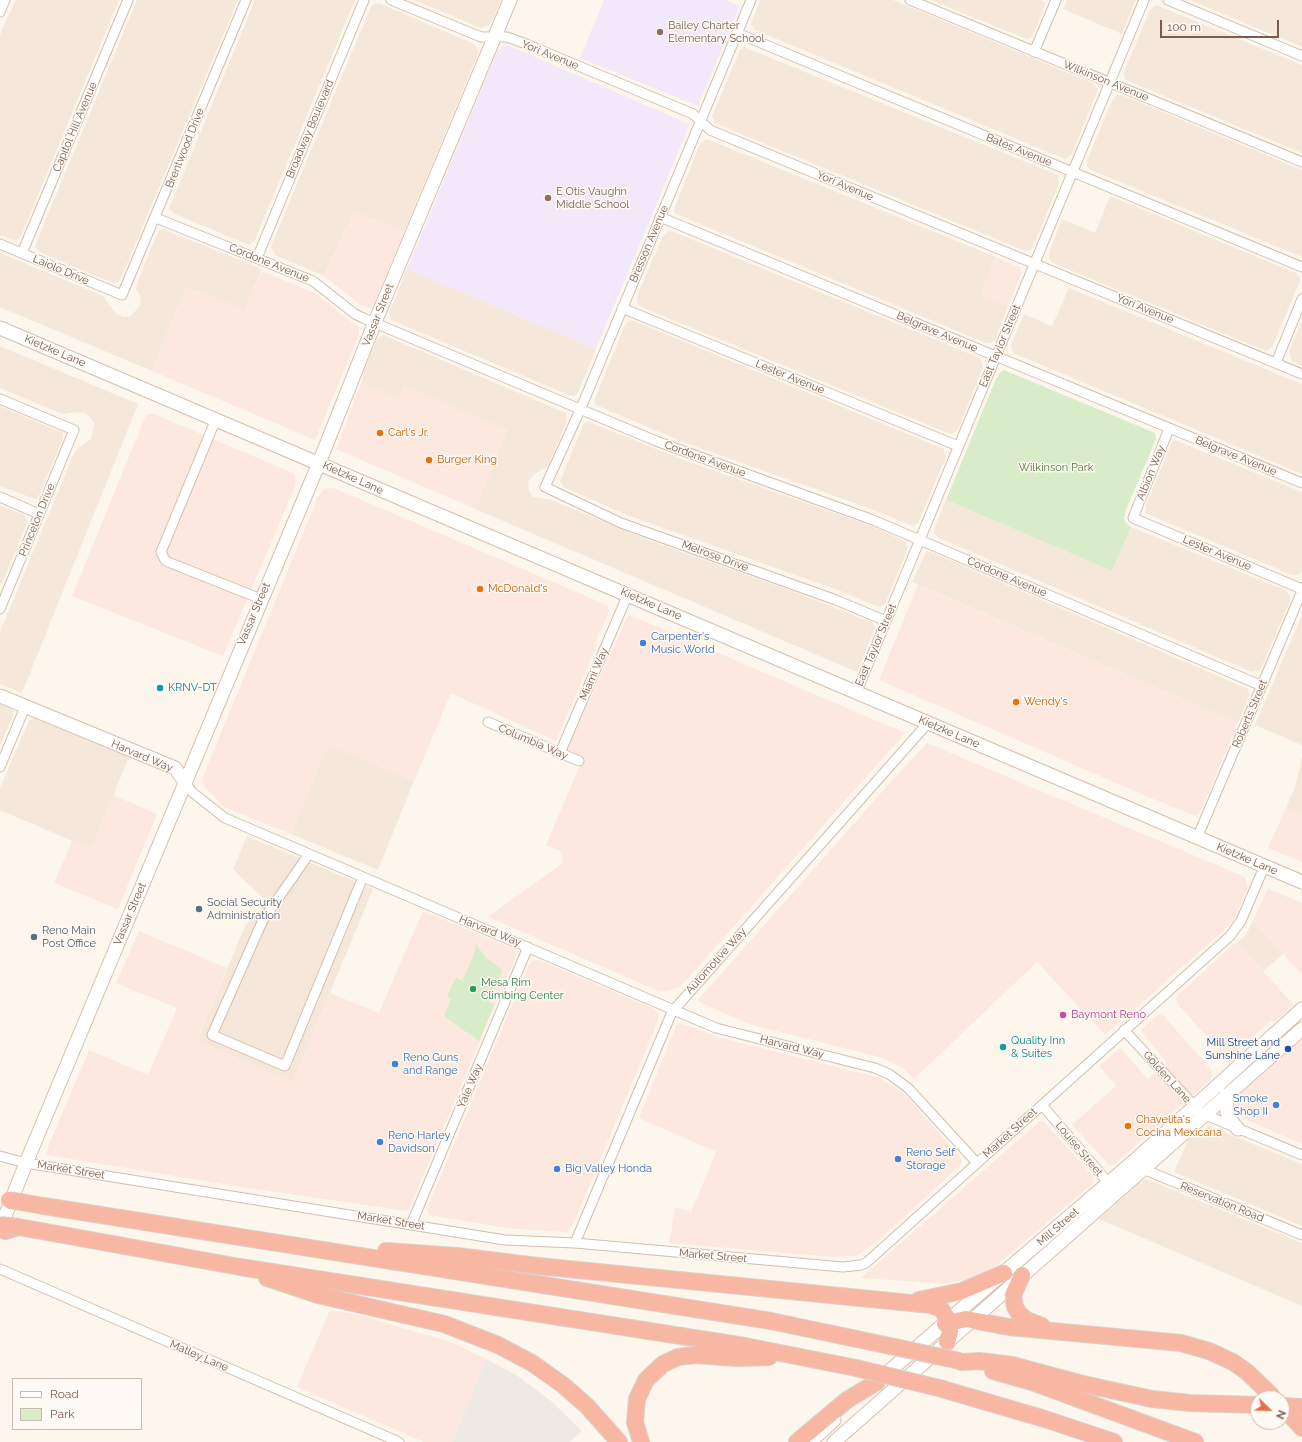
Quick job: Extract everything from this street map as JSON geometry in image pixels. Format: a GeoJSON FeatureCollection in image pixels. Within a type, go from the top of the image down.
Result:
{"type":"FeatureCollection","features":[{"type":"Feature","properties":{"kind":"highway"},"geometry":{"type":"LineString","coordinates":[[3,1199],[771,1321],[960,1362],[1032,1382],[1195,1442]]}},
{"type":"Feature","properties":{"kind":"highway"},"geometry":{"type":"LineString","coordinates":[[0,1224],[240,1267],[737,1345],[816,1359],[939,1388],[1045,1419],[1114,1442]]}},
{"type":"Feature","properties":{"kind":"highway"},"geometry":{"type":"LineString","coordinates":[[0,1233],[19,1227]]}},
{"type":"Feature","properties":{"kind":"highway"},"geometry":{"type":"LineString","coordinates":[[338,1252],[386,1251],[449,1255],[934,1306],[944,1311],[948,1322],[950,1332],[947,1342]]}},
{"type":"Feature","properties":{"kind":"highway"},"geometry":{"type":"LineString","coordinates":[[240,1267],[303,1291],[444,1324],[498,1345],[532,1363],[563,1385],[587,1406],[619,1442]]}},
{"type":"Feature","properties":{"kind":"highway"},"geometry":{"type":"LineString","coordinates":[[890,1302],[915,1301],[949,1295],[976,1286],[1004,1273]]}},
{"type":"Feature","properties":{"kind":"highway"},"geometry":{"type":"LineString","coordinates":[[1022,1275],[1013,1295],[1017,1311],[1027,1320],[1051,1330]]}},
{"type":"Feature","properties":{"kind":"highway"},"geometry":{"type":"LineString","coordinates":[[948,1322],[972,1320],[1009,1326],[1108,1337],[1166,1341],[1195,1347],[1217,1354],[1233,1362],[1268,1390]]}},
{"type":"Feature","properties":{"kind":"highway"},"geometry":{"type":"LineString","coordinates":[[641,1442],[636,1430],[634,1414],[639,1392],[651,1374],[671,1360],[695,1355],[737,1358],[790,1357],[816,1359]]}},
{"type":"Feature","properties":{"kind":"highway"},"geometry":{"type":"LineString","coordinates":[[960,1362],[979,1361],[1012,1365],[1090,1386],[1152,1399],[1190,1403],[1250,1405]]}},
{"type":"Feature","properties":{"kind":"highway"},"geometry":{"type":"LineString","coordinates":[[797,1442],[847,1400],[877,1382]]}},
{"type":"Feature","properties":{"kind":"highway"},"geometry":{"type":"LineString","coordinates":[[1290,1412],[1302,1428]]}},
{"type":"Feature","properties":{"kind":"main road","name":"Vassar Street"},"geometry":{"type":"LineString","coordinates":[[0,1229],[26,1163],[319,463],[375,322],[510,0]]}},
{"type":"Feature","properties":{"kind":"main road","name":"Kietzke Lane"},"geometry":{"type":"LineString","coordinates":[[0,328],[216,418],[1302,882]]}},
{"type":"Feature","properties":{"kind":"main road","name":"Harvard Way"},"geometry":{"type":"LineString","coordinates":[[0,696],[175,768],[185,782]]}},
{"type":"Feature","properties":{"kind":"main road","name":"Mill Street"},"geometry":{"type":"LineString","coordinates":[[810,1442],[877,1382],[1004,1273],[1113,1188],[1142,1169],[1302,1009]]}},
{"type":"Feature","properties":{"kind":"main road","name":"Mill Street"},"geometry":{"type":"LineString","coordinates":[[834,1442],[1022,1275],[1113,1188],[1199,1111],[1226,1095],[1302,1029]]}},
{"type":"Feature","properties":{"kind":"main road"},"geometry":{"type":"LineString","coordinates":[[1226,1095],[1227,1112],[1231,1121],[1238,1129]]}},
{"type":"Feature","properties":{"kind":"street"},"geometry":{"type":"LineString","coordinates":[[0,12],[5,0]]}},
{"type":"Feature","properties":{"kind":"street","name":"Capitol Hill Avenue"},"geometry":{"type":"LineString","coordinates":[[22,253],[128,0]]}},
{"type":"Feature","properties":{"kind":"street","name":"Brentwood Drive"},"geometry":{"type":"LineString","coordinates":[[122,295],[156,218],[246,0]]}},
{"type":"Feature","properties":{"kind":"street","name":"Broadway Boulevard"},"geometry":{"type":"LineString","coordinates":[[257,258],[364,0]]}},
{"type":"Feature","properties":{"kind":"street","name":"Yori Avenue"},"geometry":{"type":"LineString","coordinates":[[391,0],[478,36],[508,37],[526,44],[693,114],[710,130],[1302,374]]}},
{"type":"Feature","properties":{"kind":"street","name":"Bresson Avenue"},"geometry":{"type":"LineString","coordinates":[[545,488],[581,408],[751,0]]}},
{"type":"Feature","properties":{"kind":"street","name":"Wilkinson Avenue"},"geometry":{"type":"LineString","coordinates":[[910,0],[1302,162]]}},
{"type":"Feature","properties":{"kind":"street"},"geometry":{"type":"LineString","coordinates":[[1034,52],[1056,0]]}},
{"type":"Feature","properties":{"kind":"street","name":"East Taylor Street"},"geometry":{"type":"LineString","coordinates":[[857,692],[1144,0]]}},
{"type":"Feature","properties":{"kind":"street"},"geometry":{"type":"LineString","coordinates":[[1168,0],[1302,56]]}},
{"type":"Feature","properties":{"kind":"street","name":"Bates Avenue"},"geometry":{"type":"LineString","coordinates":[[737,33],[1302,267]]}},
{"type":"Feature","properties":{"kind":"street","name":"Belgrave Avenue"},"geometry":{"type":"LineString","coordinates":[[660,217],[1302,483]]}},
{"type":"Feature","properties":{"kind":"street","name":"Cordone Avenue"},"geometry":{"type":"LineString","coordinates":[[156,218],[313,281],[355,314],[581,408],[656,441],[873,520],[1262,686]]}},
{"type":"Feature","properties":{"kind":"street","name":"Laiolo Drive"},"geometry":{"type":"LineString","coordinates":[[0,244],[122,295]]}},
{"type":"Feature","properties":{"kind":"street"},"geometry":{"type":"LineString","coordinates":[[1276,363],[1302,299]]}},
{"type":"Feature","properties":{"kind":"street","name":"Lester Avenue"},"geometry":{"type":"LineString","coordinates":[[622,308],[958,446]]}},
{"type":"Feature","properties":{"kind":"street","name":"Princeton Drive"},"geometry":{"type":"LineString","coordinates":[[0,399],[74,430],[2,597],[0,609]]}},
{"type":"Feature","properties":{"kind":"street"},"geometry":{"type":"LineString","coordinates":[[216,418],[161,552],[164,560],[168,562],[261,599]]}},
{"type":"Feature","properties":{"kind":"street","name":"Albion Way"},"geometry":{"type":"LineString","coordinates":[[1133,518],[1169,429]]}},
{"type":"Feature","properties":{"kind":"street","name":"Melrose Drive"},"geometry":{"type":"LineString","coordinates":[[545,488],[621,523],[836,600],[886,621]]}},
{"type":"Feature","properties":{"kind":"street"},"geometry":{"type":"LineString","coordinates":[[0,498],[39,514]]}},
{"type":"Feature","properties":{"kind":"street","name":"Lester Avenue"},"geometry":{"type":"LineString","coordinates":[[1133,518],[1302,590]]}},
{"type":"Feature","properties":{"kind":"street","name":"Roberts Street"},"geometry":{"type":"LineString","coordinates":[[1198,838],[1302,590]]}},
{"type":"Feature","properties":{"kind":"street","name":"Miami Way"},"geometry":{"type":"LineString","coordinates":[[560,753],[628,594]]}},
{"type":"Feature","properties":{"kind":"street"},"geometry":{"type":"LineString","coordinates":[[0,767],[25,707]]}},
{"type":"Feature","properties":{"kind":"street","name":"Columbia Way"},"geometry":{"type":"LineString","coordinates":[[488,722],[578,761]]}},
{"type":"Feature","properties":{"kind":"street","name":"Automotive Way"},"geometry":{"type":"LineString","coordinates":[[575,1243],[673,1010],[928,723]]}},
{"type":"Feature","properties":{"kind":"street","name":"Harvard Way"},"geometry":{"type":"LineString","coordinates":[[185,782],[192,792],[218,815],[716,1028],[876,1068],[889,1074],[908,1088],[977,1163]]}},
{"type":"Feature","properties":{"kind":"street"},"geometry":{"type":"LineString","coordinates":[[309,854],[263,920],[212,1035],[286,1066],[363,877]]}},
{"type":"Feature","properties":{"kind":"street","name":"Market Street"},"geometry":{"type":"LineString","coordinates":[[0,1156],[26,1163],[505,1240],[575,1243],[852,1267],[866,1263],[1234,930],[1241,921],[1264,867]]}},
{"type":"Feature","properties":{"kind":"street","name":"Yale Way"},"geometry":{"type":"LineString","coordinates":[[411,1225],[528,947]]}},
{"type":"Feature","properties":{"kind":"street","name":"Golden Lane"},"geometry":{"type":"LineString","coordinates":[[1124,1030],[1199,1111],[1238,1129],[1302,1155]]}},
{"type":"Feature","properties":{"kind":"street","name":"Louise Street"},"geometry":{"type":"LineString","coordinates":[[1042,1105],[1113,1188]]}},
{"type":"Feature","properties":{"kind":"street","name":"Reservation Road"},"geometry":{"type":"LineString","coordinates":[[1142,1169],[1302,1235]]}},
{"type":"Feature","properties":{"kind":"street","name":"Matley Lane"},"geometry":{"type":"LineString","coordinates":[[0,1269],[399,1442]]}},
{"type":"Feature","properties":{"kind":"shaded area"},"geometry":{"type":"Polygon","coordinates":[[[15,0],[119,0],[21,236],[16,241],[0,235],[0,35],[15,0]]]}},
{"type":"Feature","properties":{"kind":"shaded area"},"geometry":{"type":"Polygon","coordinates":[[[137,0],[238,0],[121,278],[119,281],[113,283],[41,253],[35,247],[137,0]]]}},
{"type":"Feature","properties":{"kind":"shaded area"},"geometry":{"type":"Polygon","coordinates":[[[255,0],[355,0],[255,240],[249,245],[175,214],[169,209],[255,0]]]}},
{"type":"Feature","properties":{"kind":"shaded area"},"geometry":{"type":"Polygon","coordinates":[[[414,0],[501,0],[490,25],[481,28],[414,0]]]}},
{"type":"Feature","properties":{"kind":"shaded area","name":"Bailey Charter Elementary School"},"geometry":{"type":"Polygon","coordinates":[[[604,0],[725,0],[740,6],[698,106],[580,58],[604,0]]]}},
{"type":"Feature","properties":{"kind":"shaded area"},"geometry":{"type":"Polygon","coordinates":[[[760,0],[893,0],[1093,83],[1098,89],[1072,154],[1065,159],[755,30],[751,24],[760,0]]]}},
{"type":"Feature","properties":{"kind":"shaded area"},"geometry":{"type":"Polygon","coordinates":[[[931,0],[1040,0],[1046,3],[1033,35],[1029,39],[931,0]]]}},
{"type":"Feature","properties":{"kind":"shaded area"},"geometry":{"type":"Polygon","coordinates":[[[1067,0],[1136,0],[1122,34],[1063,9],[1067,0]]]}},
{"type":"Feature","properties":{"kind":"shaded area"},"geometry":{"type":"Polygon","coordinates":[[[1190,0],[1302,0],[1302,47],[1190,0]]]}},
{"type":"Feature","properties":{"kind":"shaded area"},"geometry":{"type":"Polygon","coordinates":[[[379,3],[474,44],[479,50],[404,232],[354,211],[324,276],[275,255],[271,246],[371,7],[379,3]]]}},
{"type":"Feature","properties":{"kind":"shaded area"},"geometry":{"type":"Polygon","coordinates":[[[1156,5],[1302,65],[1302,153],[1128,81],[1124,78],[1124,72],[1150,10],[1156,5]]]}},
{"type":"Feature","properties":{"kind":"shaded area","name":"E Otis Vaughn Middle School"},"geometry":{"type":"Polygon","coordinates":[[[503,46],[510,46],[689,124],[596,349],[407,269],[497,52],[503,46]]]}},
{"type":"Feature","properties":{"kind":"shaded area"},"geometry":{"type":"Polygon","coordinates":[[[744,47],[1058,175],[1059,184],[1032,249],[1025,251],[715,123],[712,116],[740,50],[744,47]]]}},
{"type":"Feature","properties":{"kind":"shaded area"},"geometry":{"type":"Polygon","coordinates":[[[1116,95],[1122,95],[1302,170],[1302,257],[1091,170],[1087,166],[1087,160],[1116,95]]]}},
{"type":"Feature","properties":{"kind":"shaded area"},"geometry":{"type":"Polygon","coordinates":[[[707,139],[996,257],[981,295],[1008,306],[995,341],[986,343],[676,214],[674,212],[675,207],[699,146],[707,139]]]}},
{"type":"Feature","properties":{"kind":"shaded area"},"geometry":{"type":"Polygon","coordinates":[[[1110,196],[1296,273],[1299,276],[1300,281],[1272,347],[1266,351],[1053,263],[1049,259],[1049,253],[1062,219],[1095,233],[1110,196]]]}},
{"type":"Feature","properties":{"kind":"shaded area"},"geometry":{"type":"Polygon","coordinates":[[[354,211],[404,232],[371,308],[361,305],[324,276],[354,211]]]}},
{"type":"Feature","properties":{"kind":"shaded area"},"geometry":{"type":"Polygon","coordinates":[[[163,229],[262,269],[245,310],[186,287],[152,371],[0,307],[0,253],[103,296],[116,314],[124,317],[131,316],[140,305],[141,298],[136,289],[137,284],[155,239],[159,231],[163,229]]]}},
{"type":"Feature","properties":{"kind":"shaded area"},"geometry":{"type":"Polygon","coordinates":[[[669,230],[980,358],[983,367],[958,430],[950,434],[641,307],[637,303],[638,293],[663,236],[669,230]]]}},
{"type":"Feature","properties":{"kind":"shaded area"},"geometry":{"type":"Polygon","coordinates":[[[996,257],[1019,267],[1022,272],[1008,306],[981,295],[996,257]]]}},
{"type":"Feature","properties":{"kind":"shaded area"},"geometry":{"type":"Polygon","coordinates":[[[407,269],[596,349],[578,393],[575,396],[571,396],[391,320],[389,313],[407,269]]]}},
{"type":"Feature","properties":{"kind":"shaded area"},"geometry":{"type":"Polygon","coordinates":[[[262,271],[315,293],[359,328],[359,335],[315,440],[152,371],[186,287],[245,310],[262,271]]]}},
{"type":"Feature","properties":{"kind":"shaded area"},"geometry":{"type":"Polygon","coordinates":[[[1069,288],[1302,384],[1302,474],[1013,353],[1011,345],[1024,314],[1052,326],[1069,288]]]}},
{"type":"Feature","properties":{"kind":"shaded area"},"geometry":{"type":"Polygon","coordinates":[[[632,320],[944,449],[946,457],[918,523],[913,526],[874,510],[683,442],[596,405],[594,401],[625,325],[628,321],[632,320]]]}},
{"type":"Feature","properties":{"kind":"shaded area"},"geometry":{"type":"Polygon","coordinates":[[[1302,321],[1302,366],[1292,362],[1289,351],[1302,321]]]}},
{"type":"Feature","properties":{"kind":"shaded area"},"geometry":{"type":"Polygon","coordinates":[[[383,335],[566,413],[567,421],[548,466],[533,475],[528,482],[529,492],[533,497],[551,500],[648,540],[800,594],[873,623],[875,628],[857,672],[475,509],[507,430],[405,386],[399,399],[361,383],[364,371],[376,341],[383,335]]]}},
{"type":"Feature","properties":{"kind":"shaded area"},"geometry":{"type":"Polygon","coordinates":[[[0,346],[138,404],[22,693],[0,684],[0,632],[72,458],[76,450],[91,439],[94,424],[90,417],[85,413],[60,413],[0,388],[0,346]]]}},
{"type":"Feature","properties":{"kind":"shaded area"},"geometry":{"type":"Polygon","coordinates":[[[361,383],[399,399],[405,386],[508,430],[475,509],[336,449],[361,383]]]}},
{"type":"Feature","properties":{"kind":"shaded area"},"geometry":{"type":"Polygon","coordinates":[[[0,406],[63,433],[63,438],[38,498],[35,499],[0,486],[0,406]]]}},
{"type":"Feature","properties":{"kind":"shaded area"},"geometry":{"type":"Polygon","coordinates":[[[152,413],[295,474],[296,484],[223,656],[72,596],[146,415],[152,413]]]}},
{"type":"Feature","properties":{"kind":"shaded area"},"geometry":{"type":"Polygon","coordinates":[[[587,421],[678,458],[874,527],[906,542],[908,548],[885,604],[879,607],[843,592],[630,516],[563,487],[560,481],[584,423],[587,421]]]}},
{"type":"Feature","properties":{"kind":"shaded area"},"geometry":{"type":"Polygon","coordinates":[[[1175,440],[1302,492],[1302,572],[1298,575],[1292,575],[1145,513],[1146,505],[1171,444],[1175,440]]]}},
{"type":"Feature","properties":{"kind":"shaded area"},"geometry":{"type":"Polygon","coordinates":[[[334,488],[607,605],[609,611],[595,644],[597,645],[556,741],[451,693],[414,781],[328,744],[291,834],[224,807],[204,786],[202,779],[318,497],[324,489],[334,488]]]}},
{"type":"Feature","properties":{"kind":"shaded area"},"geometry":{"type":"Polygon","coordinates":[[[946,500],[1112,571],[1131,527],[1285,590],[1290,596],[1290,601],[1260,670],[1252,672],[939,538],[934,533],[934,529],[946,500]]]}},
{"type":"Feature","properties":{"kind":"shaded area"},"geometry":{"type":"Polygon","coordinates":[[[0,505],[24,515],[28,521],[3,581],[0,584],[0,505]]]}},
{"type":"Feature","properties":{"kind":"shaded area"},"geometry":{"type":"Polygon","coordinates":[[[926,552],[931,552],[1248,689],[1250,694],[1238,723],[912,582],[926,552]]]}},
{"type":"Feature","properties":{"kind":"shaded area"},"geometry":{"type":"Polygon","coordinates":[[[918,585],[1238,723],[1200,813],[1196,816],[1146,796],[879,680],[918,585]]]}},
{"type":"Feature","properties":{"kind":"shaded area"},"geometry":{"type":"Polygon","coordinates":[[[630,615],[905,733],[689,977],[679,987],[664,991],[656,990],[488,917],[564,862],[560,851],[546,845],[582,760],[566,752],[627,617],[630,615]]]}},
{"type":"Feature","properties":{"kind":"shaded area"},"geometry":{"type":"Polygon","coordinates":[[[1302,615],[1302,745],[1255,725],[1302,615]]]}},
{"type":"Feature","properties":{"kind":"shaded area"},"geometry":{"type":"Polygon","coordinates":[[[0,703],[9,707],[13,711],[13,716],[0,745],[0,703]]]}},
{"type":"Feature","properties":{"kind":"shaded area"},"geometry":{"type":"Polygon","coordinates":[[[34,718],[129,757],[92,846],[89,848],[0,810],[0,788],[29,721],[34,718]]]}},
{"type":"Feature","properties":{"kind":"shaded area"},"geometry":{"type":"Polygon","coordinates":[[[927,743],[1245,877],[1248,887],[1233,922],[1105,1035],[1037,962],[914,1079],[903,1068],[880,1057],[749,1024],[697,1001],[927,743]]]}},
{"type":"Feature","properties":{"kind":"shaded area"},"geometry":{"type":"Polygon","coordinates":[[[328,744],[414,781],[378,870],[291,834],[328,744]]]}},
{"type":"Feature","properties":{"kind":"shaded area"},"geometry":{"type":"Polygon","coordinates":[[[1302,756],[1302,814],[1286,808],[1295,788],[1302,756]]]}},
{"type":"Feature","properties":{"kind":"shaded area"},"geometry":{"type":"Polygon","coordinates":[[[113,795],[157,814],[118,909],[54,883],[72,841],[89,848],[92,846],[113,795]]]}},
{"type":"Feature","properties":{"kind":"shaded area"},"geometry":{"type":"Polygon","coordinates":[[[1286,808],[1302,814],[1302,862],[1268,848],[1286,808]]]}},
{"type":"Feature","properties":{"kind":"shaded area"},"geometry":{"type":"Polygon","coordinates":[[[247,836],[373,889],[293,1082],[197,1041],[245,926],[268,903],[233,869],[247,836]]]}},
{"type":"Feature","properties":{"kind":"shaded area"},"geometry":{"type":"Polygon","coordinates":[[[1268,889],[1302,903],[1302,975],[1253,920],[1268,889]]]}},
{"type":"Feature","properties":{"kind":"shaded area"},"geometry":{"type":"Polygon","coordinates":[[[423,911],[515,949],[516,956],[407,1211],[248,1188],[47,1155],[46,1152],[89,1050],[148,1075],[177,1008],[116,983],[139,931],[227,968],[197,1041],[293,1082],[330,993],[379,1013],[423,911]]]}},
{"type":"Feature","properties":{"kind":"shaded area"},"geometry":{"type":"Polygon","coordinates":[[[1253,920],[1283,954],[1263,971],[1237,943],[1246,935],[1253,920]]]}},
{"type":"Feature","properties":{"kind":"shaded area"},"geometry":{"type":"Polygon","coordinates":[[[1236,942],[1294,1005],[1274,1022],[1272,1020],[1229,1058],[1226,1058],[1180,1007],[1176,999],[1177,996],[1236,942]]]}},
{"type":"Feature","properties":{"kind":"shaded area"},"geometry":{"type":"Polygon","coordinates":[[[539,960],[654,1009],[659,1015],[574,1222],[568,1232],[562,1232],[506,1228],[429,1215],[427,1209],[527,969],[531,961],[539,960]]]}},
{"type":"Feature","properties":{"kind":"shaded area"},"geometry":{"type":"Polygon","coordinates":[[[1159,1014],[1164,1016],[1212,1071],[1212,1076],[1210,1080],[1113,1165],[1109,1165],[1072,1125],[1116,1086],[1099,1066],[1120,1048],[1148,1079],[1167,1062],[1140,1030],[1159,1014]]]}},
{"type":"Feature","properties":{"kind":"shaded area"},"geometry":{"type":"Polygon","coordinates":[[[679,1023],[722,1038],[880,1078],[903,1093],[960,1157],[962,1161],[960,1166],[876,1242],[856,1256],[832,1257],[669,1243],[676,1207],[691,1212],[716,1152],[639,1118],[676,1026],[679,1023]]]}},
{"type":"Feature","properties":{"kind":"shaded area"},"geometry":{"type":"Polygon","coordinates":[[[1302,1037],[1302,1144],[1234,1114],[1232,1105],[1235,1097],[1302,1037]]]}},
{"type":"Feature","properties":{"kind":"shaded area"},"geometry":{"type":"Polygon","coordinates":[[[1040,1121],[1043,1121],[1094,1177],[1093,1183],[991,1270],[976,1277],[946,1284],[861,1278],[1040,1121]]]}},
{"type":"Feature","properties":{"kind":"shaded area"},"geometry":{"type":"Polygon","coordinates":[[[1209,1126],[1302,1164],[1302,1226],[1174,1172],[1188,1140],[1209,1126]]]}},
{"type":"Feature","properties":{"kind":"shaded area"},"geometry":{"type":"Polygon","coordinates":[[[1146,1179],[1302,1243],[1302,1306],[1099,1219],[1140,1182],[1146,1179]]]}},
{"type":"Feature","properties":{"kind":"shaded area"},"geometry":{"type":"Polygon","coordinates":[[[330,1310],[355,1314],[453,1343],[486,1359],[452,1442],[424,1442],[297,1387],[330,1310]]]}},
{"type":"Feature","properties":{"kind":"shaded area"},"geometry":{"type":"Polygon","coordinates":[[[486,1359],[515,1374],[551,1401],[582,1431],[570,1442],[452,1442],[486,1359]]]}},
{"type":"Feature","properties":{"kind":"green space","name":"Wilkinson Park"},"geometry":{"type":"Polygon","coordinates":[[[1004,370],[1155,433],[1156,439],[1126,510],[1124,518],[1125,522],[1131,527],[1112,571],[946,500],[996,379],[1004,370]]]}},
{"type":"Feature","properties":{"kind":"green space","name":"Mesa Rim Climbing Center"},"geometry":{"type":"Polygon","coordinates":[[[476,944],[486,958],[503,970],[489,1002],[494,1005],[479,1041],[444,1016],[451,999],[447,996],[456,977],[462,981],[474,954],[476,944]]]}},
{"type":"Feature","properties":{"kind":"place","name":"Bailey Charter Elementary School"},"geometry":{"type":"Point","coordinates":[660,32]}},
{"type":"Feature","properties":{"kind":"place","name":"E Otis Vaughn Middle School"},"geometry":{"type":"Point","coordinates":[548,198]}},
{"type":"Feature","properties":{"kind":"place","name":"Carl's Jr."},"geometry":{"type":"Point","coordinates":[380,433]}},
{"type":"Feature","properties":{"kind":"place","name":"Burger King"},"geometry":{"type":"Point","coordinates":[429,460]}},
{"type":"Feature","properties":{"kind":"place","name":"McDonald's"},"geometry":{"type":"Point","coordinates":[480,589]}},
{"type":"Feature","properties":{"kind":"place","name":"Carpenter's Music World"},"geometry":{"type":"Point","coordinates":[643,643]}},
{"type":"Feature","properties":{"kind":"place","name":"KRNV-DT"},"geometry":{"type":"Point","coordinates":[160,688]}},
{"type":"Feature","properties":{"kind":"place","name":"Wendy's"},"geometry":{"type":"Point","coordinates":[1016,702]}},
{"type":"Feature","properties":{"kind":"place","name":"Social Security Administration"},"geometry":{"type":"Point","coordinates":[199,909]}},
{"type":"Feature","properties":{"kind":"place","name":"Reno Main Post Office"},"geometry":{"type":"Point","coordinates":[34,937]}},
{"type":"Feature","properties":{"kind":"place","name":"Mesa Rim Climbing Center"},"geometry":{"type":"Point","coordinates":[473,989]}},
{"type":"Feature","properties":{"kind":"place","name":"Baymont Reno"},"geometry":{"type":"Point","coordinates":[1063,1015]}},
{"type":"Feature","properties":{"kind":"place","name":"Quality Inn & Suites"},"geometry":{"type":"Point","coordinates":[1003,1047]}},
{"type":"Feature","properties":{"kind":"place","name":"Mill Street and Sunshine Lane"},"geometry":{"type":"Point","coordinates":[1288,1049]}},
{"type":"Feature","properties":{"kind":"place","name":"Reno Guns and Range"},"geometry":{"type":"Point","coordinates":[395,1064]}},
{"type":"Feature","properties":{"kind":"place","name":"Smoke Shop II"},"geometry":{"type":"Point","coordinates":[1276,1105]}},
{"type":"Feature","properties":{"kind":"place","name":"Chavelita's Cocina Mexicana"},"geometry":{"type":"Point","coordinates":[1128,1126]}},
{"type":"Feature","properties":{"kind":"place","name":"Reno Harley Davidson"},"geometry":{"type":"Point","coordinates":[380,1142]}},
{"type":"Feature","properties":{"kind":"place","name":"Reno Self Storage"},"geometry":{"type":"Point","coordinates":[898,1159]}},
{"type":"Feature","properties":{"kind":"place","name":"Big Valley Honda"},"geometry":{"type":"Point","coordinates":[557,1169]}}]}
